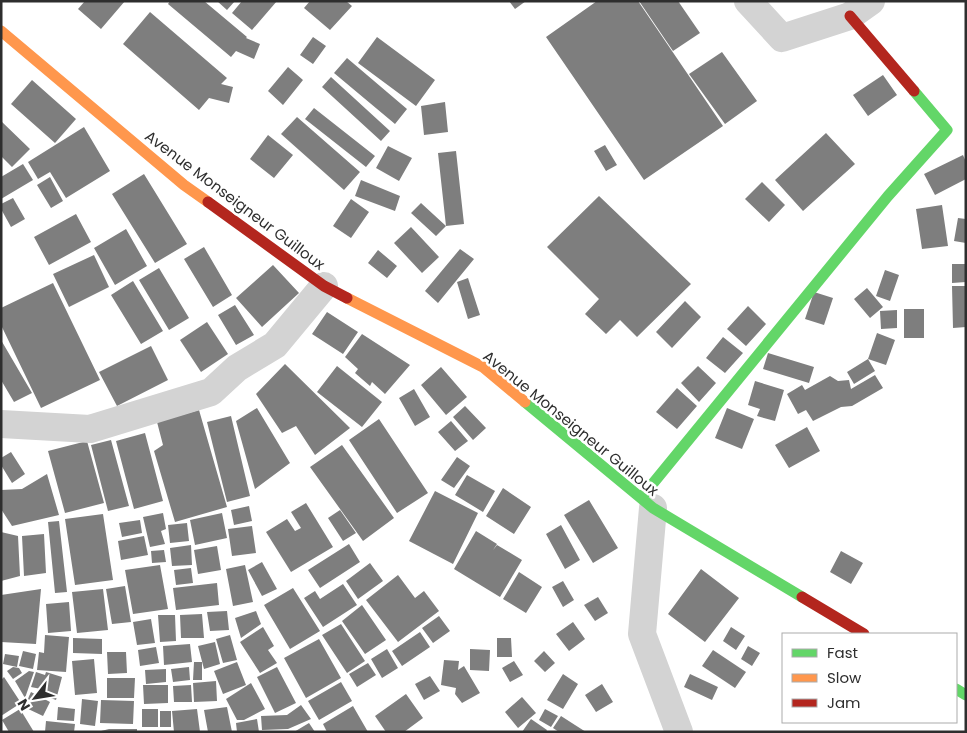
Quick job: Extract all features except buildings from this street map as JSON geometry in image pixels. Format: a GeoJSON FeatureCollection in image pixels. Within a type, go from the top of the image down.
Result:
{"type":"FeatureCollection","features":[{"type":"Feature","properties":{"kind":"street"},"geometry":{"type":"LineString","coordinates":[[679,732],[642,634],[647,503],[888,196],[947,130],[860,9],[782,38],[748,1]]}},
{"type":"Feature","properties":{"kind":"street","name":"Avenue Monseigneur Guilloux"},"geometry":{"type":"LineString","coordinates":[[1,31],[184,185],[324,286],[482,367],[647,503],[862,633]]}},
{"type":"Feature","properties":{"kind":"street"},"geometry":{"type":"LineString","coordinates":[[1,424],[90,430],[211,392],[237,368],[275,345],[324,286]]}},
{"type":"Feature","properties":{"kind":"traffic: fast"},"geometry":{"type":"LineString","coordinates":[[641,498],[888,196],[947,130],[914,91]]}},
{"type":"Feature","properties":{"kind":"traffic: fast"},"geometry":{"type":"LineString","coordinates":[[525,402],[653,508],[802,597]]}},
{"type":"Feature","properties":{"kind":"traffic: fast"},"geometry":{"type":"LineString","coordinates":[[957,690],[966,695]]}},
{"type":"Feature","properties":{"kind":"traffic: slow"},"geometry":{"type":"LineString","coordinates":[[1,31],[184,185],[208,202]]}},
{"type":"Feature","properties":{"kind":"traffic: slow"},"geometry":{"type":"LineString","coordinates":[[347,298],[483,367],[525,402]]}},
{"type":"Feature","properties":{"kind":"traffic: jam"},"geometry":{"type":"LineString","coordinates":[[850,16],[914,91]]}},
{"type":"Feature","properties":{"kind":"traffic: jam"},"geometry":{"type":"LineString","coordinates":[[208,202],[324,286],[347,298]]}},
{"type":"Feature","properties":{"kind":"traffic: jam"},"geometry":{"type":"LineString","coordinates":[[802,597],[862,633]]}}]}
